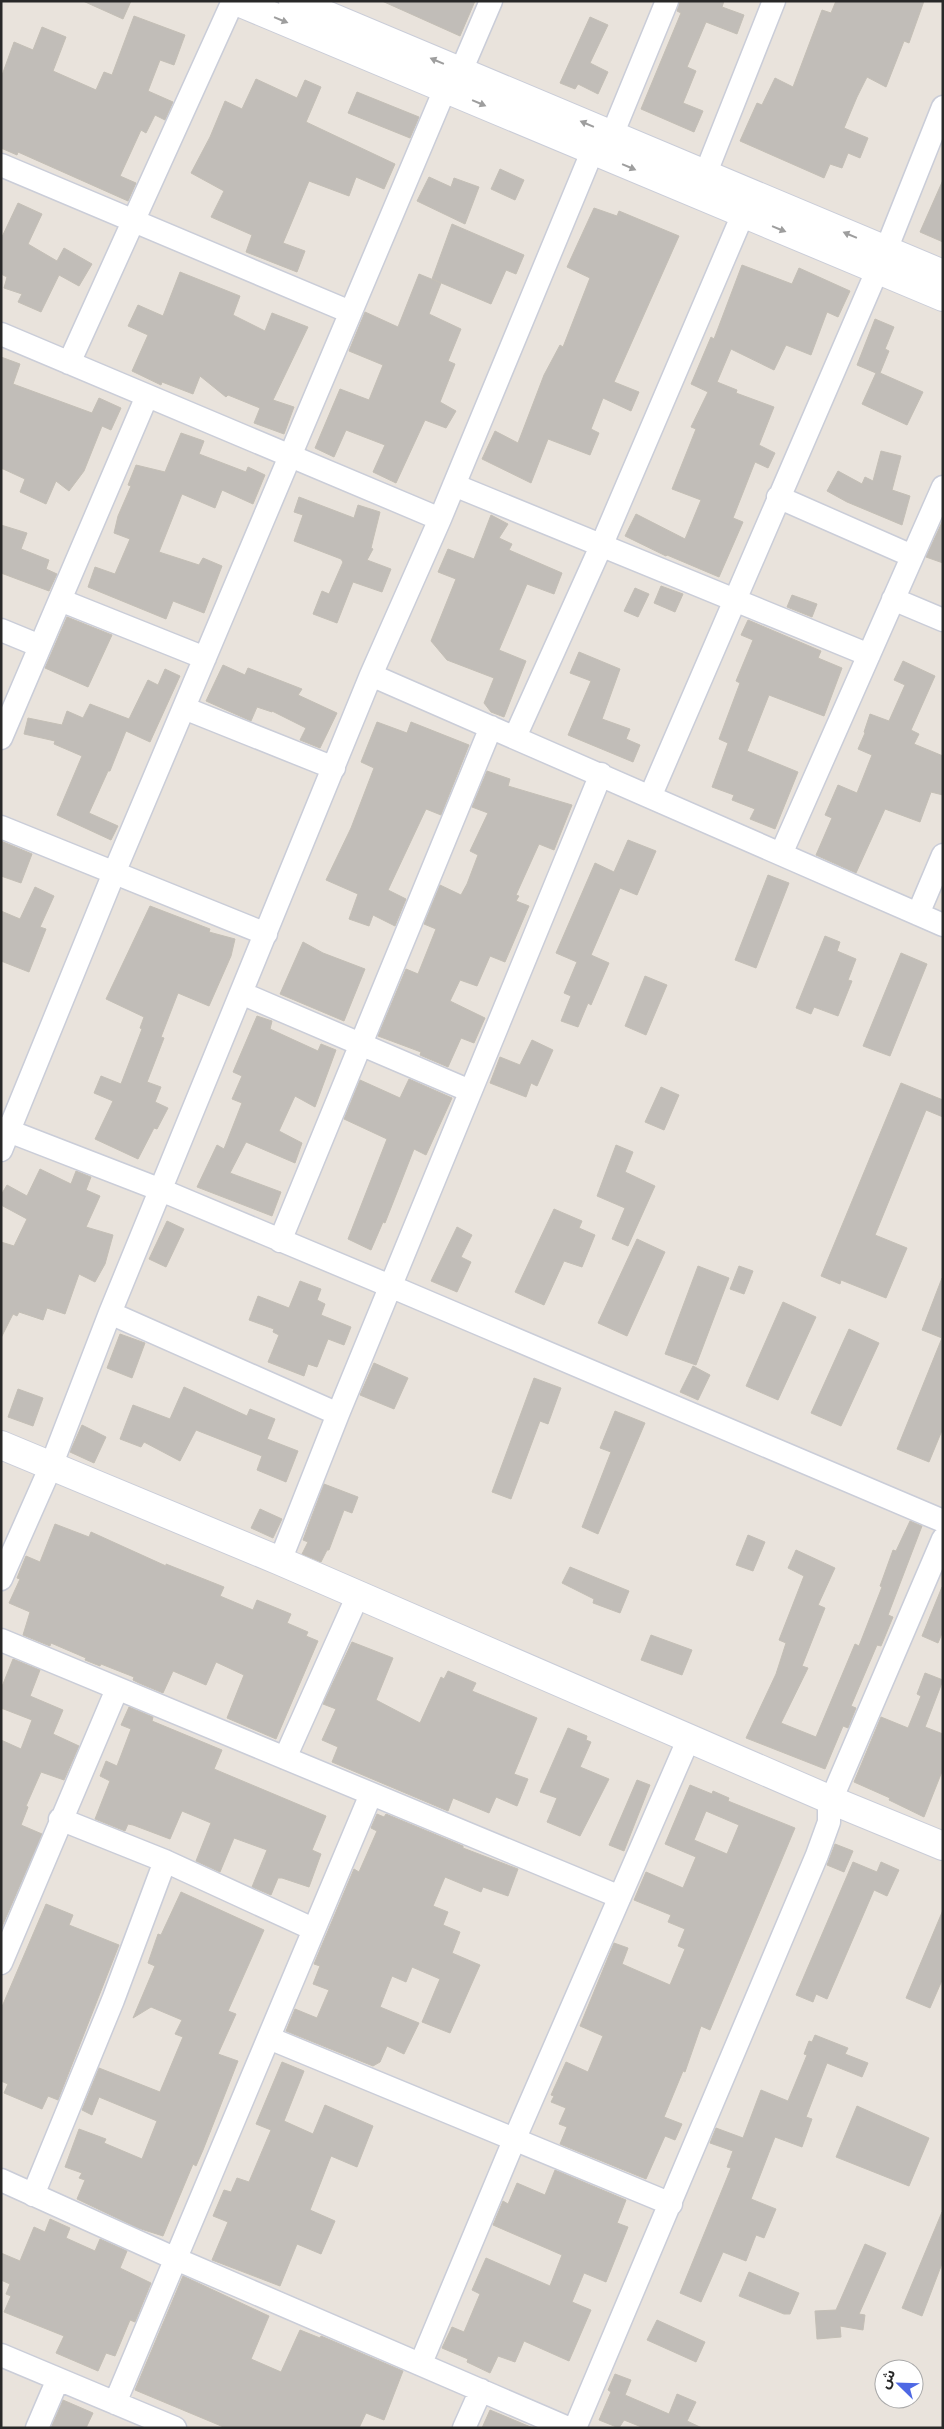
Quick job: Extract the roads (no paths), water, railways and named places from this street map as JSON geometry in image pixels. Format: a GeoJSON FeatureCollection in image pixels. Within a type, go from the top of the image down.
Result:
{"type":"FeatureCollection","features":[{"type":"Feature","properties":{"kind":"main road"},"geometry":{"type":"LineString","coordinates":[[234,1],[453,80],[602,143],[743,214],[881,260],[943,274]]}},
{"type":"Feature","properties":{"kind":"main road"},"geometry":{"type":"LineString","coordinates":[[293,1],[321,6],[453,80]]}},
{"type":"Feature","properties":{"kind":"main road"},"geometry":{"type":"LineString","coordinates":[[602,143],[705,174],[881,260],[943,297]]}},
{"type":"Feature","properties":{"kind":"main road"},"geometry":{"type":"LineString","coordinates":[[1,1445],[280,1561],[831,1800],[943,1846]]}},
{"type":"Feature","properties":{"kind":"street"},"geometry":{"type":"LineString","coordinates":[[69,362],[132,220],[234,1]]}},
{"type":"Feature","properties":{"kind":"street"},"geometry":{"type":"LineString","coordinates":[[491,1],[453,80],[350,312],[4,1136],[161,1190],[943,1522]]}},
{"type":"Feature","properties":{"kind":"street"},"geometry":{"type":"LineString","coordinates":[[1,1579],[51,1466],[110,1313],[371,674],[602,143],[667,1]]}},
{"type":"Feature","properties":{"kind":"street"},"geometry":{"type":"LineString","coordinates":[[705,174],[774,1]]}},
{"type":"Feature","properties":{"kind":"street"},"geometry":{"type":"LineString","coordinates":[[650,797],[881,260],[941,115]]}},
{"type":"Feature","properties":{"kind":"street"},"geometry":{"type":"LineString","coordinates":[[1,165],[350,312]]}},
{"type":"Feature","properties":{"kind":"street"},"geometry":{"type":"LineString","coordinates":[[515,738],[602,544],[743,214]]}},
{"type":"Feature","properties":{"kind":"street"},"geometry":{"type":"LineString","coordinates":[[1,334],[440,519]]}},
{"type":"Feature","properties":{"kind":"street"},"geometry":{"type":"LineString","coordinates":[[1,738],[147,396]]}},
{"type":"Feature","properties":{"kind":"street"},"geometry":{"type":"LineString","coordinates":[[454,485],[602,544],[869,655]]}},
{"type":"Feature","properties":{"kind":"street"},"geometry":{"type":"LineString","coordinates":[[781,854],[943,487]]}},
{"type":"Feature","properties":{"kind":"street"},"geometry":{"type":"LineString","coordinates":[[778,497],[912,556]]}},
{"type":"Feature","properties":{"kind":"street"},"geometry":{"type":"LineString","coordinates":[[893,599],[943,620]]}},
{"type":"Feature","properties":{"kind":"street"},"geometry":{"type":"LineString","coordinates":[[60,600],[205,658]]}},
{"type":"Feature","properties":{"kind":"street"},"geometry":{"type":"LineString","coordinates":[[1,630],[40,646]]}},
{"type":"Feature","properties":{"kind":"street"},"geometry":{"type":"LineString","coordinates":[[371,674],[943,925]]}},
{"type":"Feature","properties":{"kind":"street"},"geometry":{"type":"LineString","coordinates":[[184,708],[334,768]]}},
{"type":"Feature","properties":{"kind":"street"},"geometry":{"type":"LineString","coordinates":[[280,1240],[491,728]]}},
{"type":"Feature","properties":{"kind":"street"},"geometry":{"type":"LineString","coordinates":[[280,1561],[390,1286],[601,774]]}},
{"type":"Feature","properties":{"kind":"street"},"geometry":{"type":"LineString","coordinates":[[1,827],[266,934]]}},
{"type":"Feature","properties":{"kind":"street"},"geometry":{"type":"LineString","coordinates":[[918,914],[943,856]]}},
{"type":"Feature","properties":{"kind":"street"},"geometry":{"type":"LineString","coordinates":[[241,993],[470,1091]]}},
{"type":"Feature","properties":{"kind":"street"},"geometry":{"type":"LineString","coordinates":[[110,1313],[338,1414]]}},
{"type":"Feature","properties":{"kind":"street"},"geometry":{"type":"LineString","coordinates":[[576,2428],[817,1855],[829,1822],[828,1807],[943,1539]]}},
{"type":"Feature","properties":{"kind":"street"},"geometry":{"type":"LineString","coordinates":[[285,1758],[358,1595]]}},
{"type":"Feature","properties":{"kind":"street"},"geometry":{"type":"LineString","coordinates":[[1,1640],[620,1897]]}},
{"type":"Feature","properties":{"kind":"street"},"geometry":{"type":"LineString","coordinates":[[1,1963],[60,1819],[117,1688]]}},
{"type":"Feature","properties":{"kind":"street"},"geometry":{"type":"LineString","coordinates":[[421,2363],[515,2138],[689,1738]]}},
{"type":"Feature","properties":{"kind":"street"},"geometry":{"type":"LineString","coordinates":[[115,2403],[371,1794]]}},
{"type":"Feature","properties":{"kind":"street"},"geometry":{"type":"LineString","coordinates":[[60,1819],[165,1861],[313,1929]]}},
{"type":"Feature","properties":{"kind":"street"},"geometry":{"type":"LineString","coordinates":[[33,2195],[114,2000],[165,1861]]}},
{"type":"Feature","properties":{"kind":"street"},"geometry":{"type":"LineString","coordinates":[[269,2038],[671,2204]]}},
{"type":"Feature","properties":{"kind":"street"},"geometry":{"type":"LineString","coordinates":[[1,2180],[176,2259],[568,2428]]}},
{"type":"Feature","properties":{"kind":"street"},"geometry":{"type":"LineString","coordinates":[[1,2355],[175,2428]]}},
{"type":"Feature","properties":{"kind":"street"},"geometry":{"type":"LineString","coordinates":[[37,2428],[58,2379]]}},
{"type":"Feature","properties":{"kind":"street"},"geometry":{"type":"LineString","coordinates":[[464,2428],[481,2390]]}}]}
